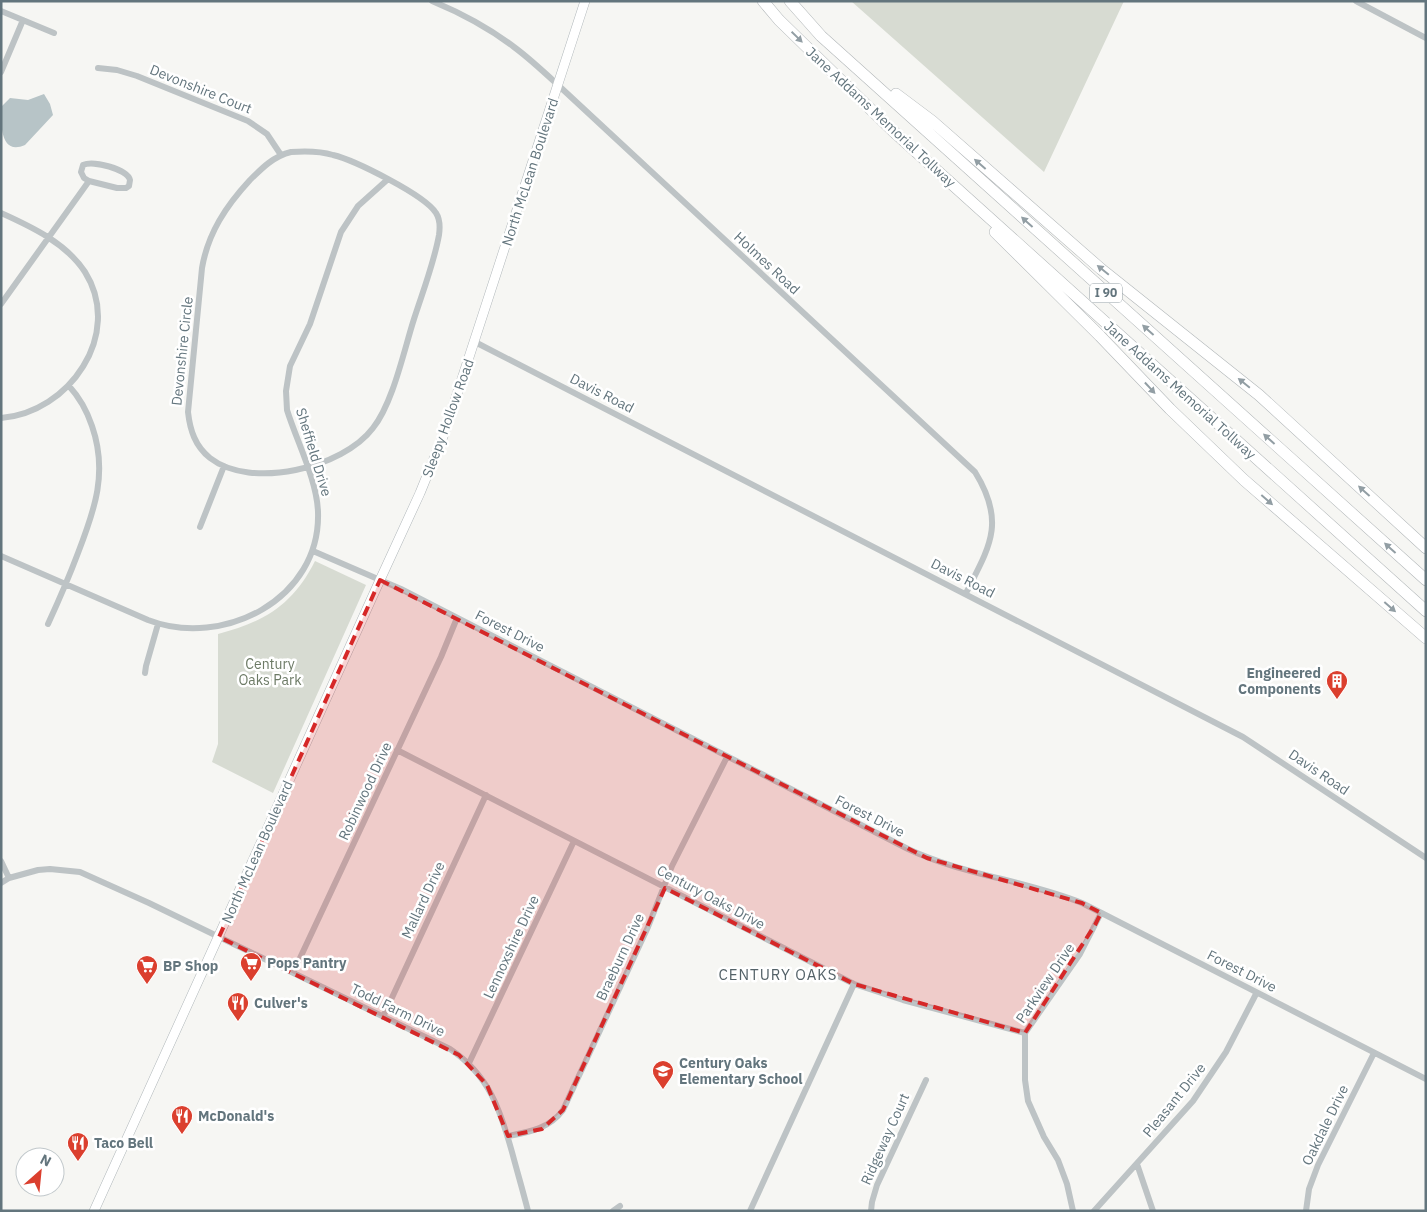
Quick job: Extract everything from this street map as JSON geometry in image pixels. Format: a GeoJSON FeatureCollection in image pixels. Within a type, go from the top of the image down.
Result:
{"type":"FeatureCollection","features":[{"type":"Feature","properties":{"kind":"highway","name":"Jane Addams Memorial Tollway"},"geometry":{"type":"LineString","coordinates":[[763,1],[779,20],[893,131],[1426,611]]}},
{"type":"Feature","properties":{"kind":"highway","name":"Jane Addams Memorial Tollway"},"geometry":{"type":"LineString","coordinates":[[790,1],[821,36],[1426,580]]}},
{"type":"Feature","properties":{"kind":"highway"},"geometry":{"type":"LineString","coordinates":[[840,53],[932,121],[1101,269],[1259,395],[1426,548]]}},
{"type":"Feature","properties":{"kind":"highway"},"geometry":{"type":"LineString","coordinates":[[893,131],[1100,336],[1170,409],[1244,480],[1426,638]]}},
{"type":"Feature","properties":{"kind":"main road","name":"North McLean Boulevard"},"geometry":{"type":"LineString","coordinates":[[475,342],[585,1]]}},
{"type":"Feature","properties":{"kind":"main road","name":"Sleepy Hollow Road"},"geometry":{"type":"LineString","coordinates":[[420,493],[444,434],[475,342]]}},
{"type":"Feature","properties":{"kind":"main road","name":"North McLean Boulevard"},"geometry":{"type":"LineString","coordinates":[[94,1211],[420,493]]}},
{"type":"Feature","properties":{"kind":"street","name":"Holmes Road"},"geometry":{"type":"LineString","coordinates":[[432,1],[455,11],[492,32],[514,47],[558,85],[975,472],[988,496],[993,520],[992,534],[987,552],[966,594]]}},
{"type":"Feature","properties":{"kind":"street"},"geometry":{"type":"LineString","coordinates":[[1356,1],[1426,38]]}},
{"type":"Feature","properties":{"kind":"street"},"geometry":{"type":"LineString","coordinates":[[1,11],[54,33]]}},
{"type":"Feature","properties":{"kind":"street"},"geometry":{"type":"LineString","coordinates":[[1,72],[22,20]]}},
{"type":"Feature","properties":{"kind":"street","name":"Devonshire Court"},"geometry":{"type":"LineString","coordinates":[[98,68],[117,70],[137,76],[248,121],[267,134],[280,155]]}},
{"type":"Feature","properties":{"kind":"street","name":"Devonshire Circle"},"geometry":{"type":"LineString","coordinates":[[304,152],[332,154],[356,162],[387,180],[428,203],[436,212],[440,228],[438,242],[391,392],[380,419],[365,438],[349,450],[307,467],[280,473],[245,471],[224,466],[210,458],[199,446],[192,434],[188,412],[204,258],[218,222],[233,199],[258,172],[280,155],[304,152]]}},
{"type":"Feature","properties":{"kind":"street"},"geometry":{"type":"LineString","coordinates":[[91,163],[122,171],[128,174],[130,180],[129,186],[122,189],[89,180],[84,178],[81,172],[83,165],[91,163]]}},
{"type":"Feature","properties":{"kind":"street"},"geometry":{"type":"LineString","coordinates":[[1,304],[89,180]]}},
{"type":"Feature","properties":{"kind":"street","name":"Sheffield Drive"},"geometry":{"type":"LineString","coordinates":[[1,556],[158,624],[181,628],[209,628],[234,622],[258,612],[287,591],[304,568],[312,551],[318,512],[316,492],[287,410],[286,390],[290,366],[310,324],[345,225],[358,206],[387,180]]}},
{"type":"Feature","properties":{"kind":"street"},"geometry":{"type":"LineString","coordinates":[[1,213],[41,232],[75,260],[93,288],[96,305],[93,343],[84,364],[69,386],[54,399],[36,410],[1,418]]}},
{"type":"Feature","properties":{"kind":"street","name":"Davis Road"},"geometry":{"type":"LineString","coordinates":[[475,342],[1243,737],[1426,858]]}},
{"type":"Feature","properties":{"kind":"street"},"geometry":{"type":"LineString","coordinates":[[48,624],[66,584],[94,509],[100,470],[98,448],[90,420],[81,401],[69,386]]}},
{"type":"Feature","properties":{"kind":"street"},"geometry":{"type":"LineString","coordinates":[[200,527],[224,466]]}},
{"type":"Feature","properties":{"kind":"street","name":"Forest Drive"},"geometry":{"type":"LineString","coordinates":[[312,551],[401,589],[927,858],[971,872],[1064,896],[1101,913],[1426,1080]]}},
{"type":"Feature","properties":{"kind":"street","name":"Robinwood Drive"},"geometry":{"type":"LineString","coordinates":[[293,973],[441,657],[457,618]]}},
{"type":"Feature","properties":{"kind":"street"},"geometry":{"type":"LineString","coordinates":[[145,673],[158,624]]}},
{"type":"Feature","properties":{"kind":"street","name":"Century Oaks Drive"},"geometry":{"type":"LineString","coordinates":[[397,750],[854,984],[903,1000],[1025,1034]]}},
{"type":"Feature","properties":{"kind":"street","name":"Braeburn Drive"},"geometry":{"type":"LineString","coordinates":[[508,1136],[542,1128],[558,1116],[562,1110],[648,928],[672,866],[727,757]]}},
{"type":"Feature","properties":{"kind":"street","name":"Mallard Drive"},"geometry":{"type":"LineString","coordinates":[[383,1017],[486,795]]}},
{"type":"Feature","properties":{"kind":"street","name":"Lennoxshire Drive"},"geometry":{"type":"LineString","coordinates":[[469,1063],[574,841]]}},
{"type":"Feature","properties":{"kind":"street"},"geometry":{"type":"LineString","coordinates":[[1,861],[9,878]]}},
{"type":"Feature","properties":{"kind":"street","name":"Todd Farm Drive"},"geometry":{"type":"LineString","coordinates":[[1,883],[9,878],[38,870],[50,869],[80,872],[450,1050],[469,1063],[487,1085],[501,1115],[508,1136],[528,1211]]}},
{"type":"Feature","properties":{"kind":"street","name":"Parkview Drive"},"geometry":{"type":"LineString","coordinates":[[1073,1211],[1067,1184],[1058,1160],[1044,1137],[1028,1100],[1024,1080],[1025,1034],[1080,954],[1101,913]]}},
{"type":"Feature","properties":{"kind":"street"},"geometry":{"type":"LineString","coordinates":[[750,1211],[854,984]]}},
{"type":"Feature","properties":{"kind":"street","name":"Pleasant Drive"},"geometry":{"type":"LineString","coordinates":[[1094,1211],[1193,1102],[1226,1052],[1256,994]]}},
{"type":"Feature","properties":{"kind":"street","name":"Oakdale Drive"},"geometry":{"type":"LineString","coordinates":[[1306,1211],[1309,1189],[1318,1165],[1374,1053]]}},
{"type":"Feature","properties":{"kind":"street","name":"Ridgeway Court"},"geometry":{"type":"LineString","coordinates":[[871,1211],[877,1184],[926,1080]]}},
{"type":"Feature","properties":{"kind":"street"},"geometry":{"type":"LineString","coordinates":[[1137,1164],[1153,1211]]}},
{"type":"Feature","properties":{"kind":"street"},"geometry":{"type":"LineString","coordinates":[[613,1211],[620,1206]]}},
{"type":"Feature","properties":{"kind":"highlighted area"},"geometry":{"type":"Polygon","coordinates":[[[380,580],[927,858],[1082,903],[1101,913],[1025,1033],[854,984],[665,888],[563,1110],[542,1129],[508,1136],[487,1085],[459,1055],[219,937],[380,580]]]}},
{"type":"Feature","properties":{"kind":"green space"},"geometry":{"type":"Polygon","coordinates":[[[851,1],[1124,1],[1044,172],[851,1]]]}},
{"type":"Feature","properties":{"kind":"green space","name":"Century Oaks Park"},"geometry":{"type":"Polygon","coordinates":[[[315,561],[366,585],[273,793],[212,762],[218,744],[218,634],[249,624],[276,610],[297,589],[315,561]]]}},
{"type":"Feature","properties":{"kind":"shaded area"},"geometry":{"type":"Polygon","coordinates":[[[44,94],[50,104],[53,115],[25,145],[11,146],[6,142],[2,129],[1,107],[10,98],[28,100],[44,94]]]}},
{"type":"Feature","properties":{"kind":"place","name":"Engineered Components"},"geometry":{"type":"Point","coordinates":[1337,700]}},
{"type":"Feature","properties":{"kind":"place","name":"Pops Pantry"},"geometry":{"type":"Point","coordinates":[251,982]}},
{"type":"Feature","properties":{"kind":"place","name":"BP Shop"},"geometry":{"type":"Point","coordinates":[147,985]}},
{"type":"Feature","properties":{"kind":"place","name":"Culver's"},"geometry":{"type":"Point","coordinates":[238,1022]}},
{"type":"Feature","properties":{"kind":"place","name":"Century Oaks Elementary School"},"geometry":{"type":"Point","coordinates":[663,1090]}},
{"type":"Feature","properties":{"kind":"place","name":"McDonald's"},"geometry":{"type":"Point","coordinates":[182,1135]}},
{"type":"Feature","properties":{"kind":"place","name":"Taco Bell"},"geometry":{"type":"Point","coordinates":[78,1162]}},
{"type":"Feature","properties":{"kind":"district","name":"CENTURY OAKS"},"geometry":{"type":"Point","coordinates":[778,975]}}]}
